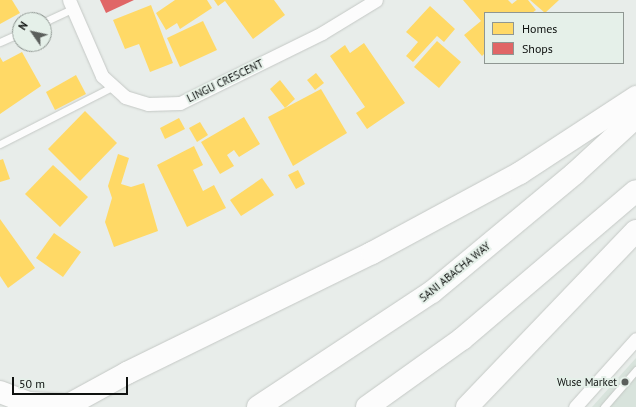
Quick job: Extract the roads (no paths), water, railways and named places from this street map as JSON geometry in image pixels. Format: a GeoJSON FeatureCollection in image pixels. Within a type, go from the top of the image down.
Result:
{"type":"FeatureCollection","features":[{"type":"Feature","properties":{"kind":"highway"},"geometry":{"type":"LineString","coordinates":[[0,392],[28,403],[67,406],[372,253],[520,173],[636,97]]}},
{"type":"Feature","properties":{"kind":"highway","name":"SANI ABACHA WAY"},"geometry":{"type":"LineString","coordinates":[[258,407],[432,292],[574,174],[636,117]]}},
{"type":"Feature","properties":{"kind":"highway"},"geometry":{"type":"LineString","coordinates":[[367,407],[462,339],[636,190]]}},
{"type":"Feature","properties":{"kind":"highway"},"geometry":{"type":"LineString","coordinates":[[467,407],[636,231]]}},
{"type":"Feature","properties":{"kind":"street","name":"LINGU CRESCENT"},"geometry":{"type":"LineString","coordinates":[[71,4],[102,76],[125,96],[148,104],[180,103],[322,33],[376,0]]}},
{"type":"Feature","properties":{"kind":"street"},"geometry":{"type":"LineString","coordinates":[[576,407],[636,339]]}},
{"type":"Feature","properties":{"kind":"lane"},"geometry":{"type":"LineString","coordinates":[[52,17],[71,4]]}},
{"type":"Feature","properties":{"kind":"lane"},"geometry":{"type":"LineString","coordinates":[[0,42],[12,37]]}},
{"type":"Feature","properties":{"kind":"lane"},"geometry":{"type":"LineString","coordinates":[[0,144],[114,86]]}},
{"type":"Feature","properties":{"kind":"lane"},"geometry":{"type":"LineString","coordinates":[[604,407],[636,370]]}},
{"type":"Feature","properties":{"kind":"place","name":"Wuse Market"},"geometry":{"type":"Point","coordinates":[625,382]}}]}
